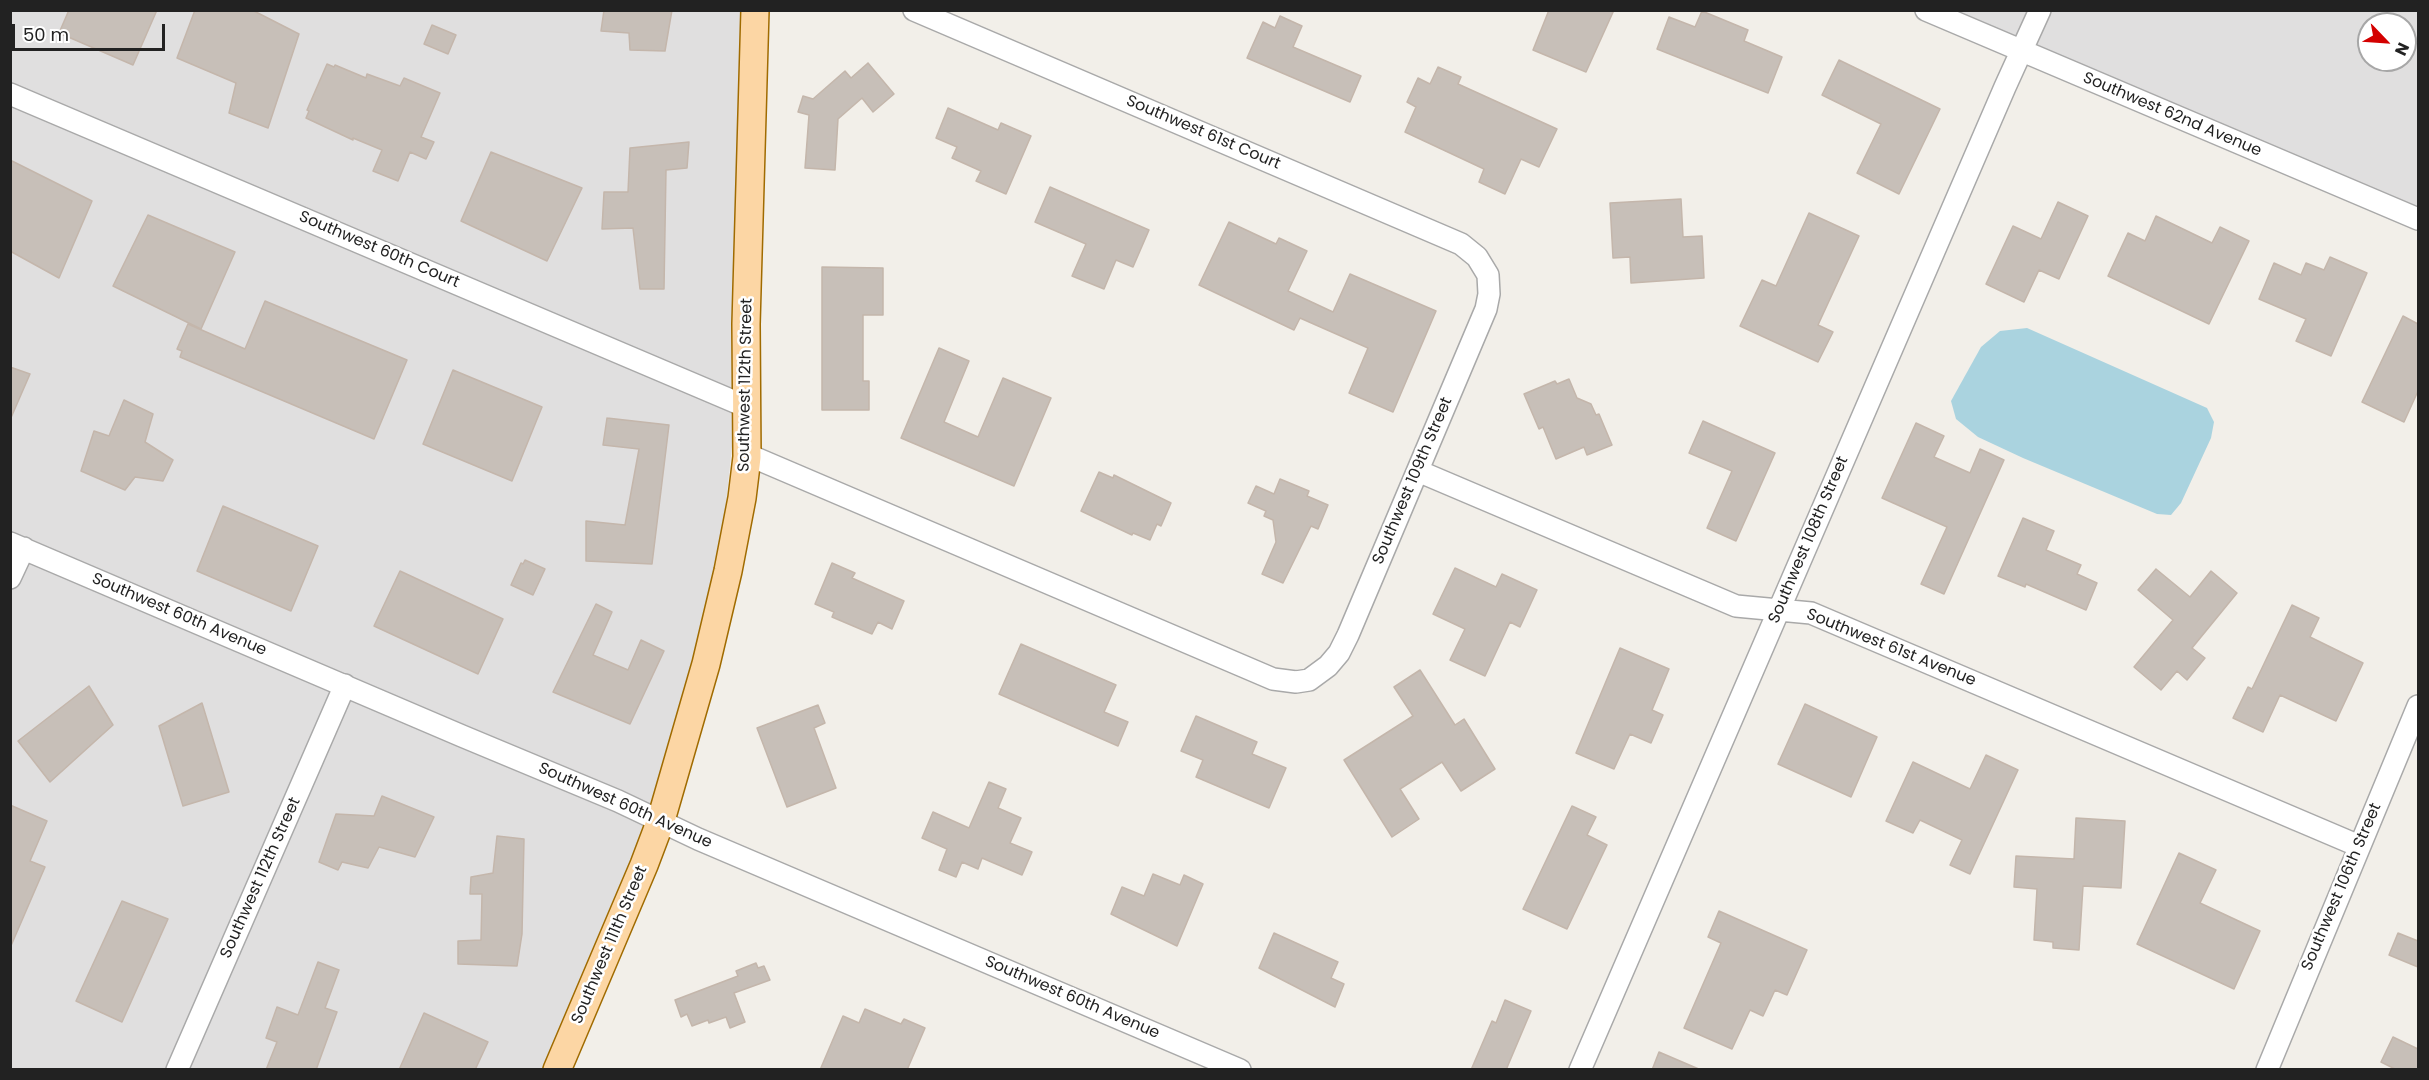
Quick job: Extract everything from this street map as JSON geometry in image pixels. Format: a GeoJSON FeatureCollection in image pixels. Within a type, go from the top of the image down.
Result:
{"type":"FeatureCollection","features":[{"type":"Feature","properties":{"kind":"main road","name":"Southwest 112th Street"},"geometry":{"type":"LineString","coordinates":[[661,820],[717,618],[742,498],[746,454],[746,324],[755,10]]}},
{"type":"Feature","properties":{"kind":"main road","name":"Southwest 111th Street"},"geometry":{"type":"LineString","coordinates":[[557,1070],[661,820]]}},
{"type":"Feature","properties":{"kind":"street","name":"Southwest 61st Court"},"geometry":{"type":"LineString","coordinates":[[914,10],[1461,244],[1477,257],[1485,268]]}},
{"type":"Feature","properties":{"kind":"street","name":"Southwest 62nd Avenue"},"geometry":{"type":"LineString","coordinates":[[1926,10],[2418,219]]}},
{"type":"Feature","properties":{"kind":"street","name":"Southwest 108th Street"},"geometry":{"type":"LineString","coordinates":[[1580,1070],[2040,10]]}},
{"type":"Feature","properties":{"kind":"street","name":"Southwest 60th Court"},"geometry":{"type":"LineString","coordinates":[[10,94],[747,407]]}},
{"type":"Feature","properties":{"kind":"street","name":"Southwest 109th Street"},"geometry":{"type":"LineString","coordinates":[[746,454],[1273,679],[1296,682],[1309,680],[1328,666],[1339,653],[1418,471],[1486,309],[1489,285],[1485,268]]}},
{"type":"Feature","properties":{"kind":"street","name":"Southwest 61st Avenue"},"geometry":{"type":"LineString","coordinates":[[1418,471],[1736,606],[1811,613],[2359,846]]}},
{"type":"Feature","properties":{"kind":"street","name":"Southwest 60th Avenue"},"geometry":{"type":"LineString","coordinates":[[17,545],[1240,1070]]}},
{"type":"Feature","properties":{"kind":"street"},"geometry":{"type":"LineString","coordinates":[[10,578],[17,545]]}},
{"type":"Feature","properties":{"kind":"street","name":"Southwest 112th Street"},"geometry":{"type":"LineString","coordinates":[[177,1070],[345,685]]}},
{"type":"Feature","properties":{"kind":"street","name":"Southwest 106th Street"},"geometry":{"type":"LineString","coordinates":[[2266,1070],[2418,706]]}},
{"type":"Feature","properties":{"kind":"shaded area"},"geometry":{"type":"Polygon","coordinates":[[[10,11],[746,11],[735,418],[717,588],[675,735],[615,915],[547,1069],[11,1069],[10,11]]]}},
{"type":"Feature","properties":{"kind":"shaded area"},"geometry":{"type":"Polygon","coordinates":[[[1958,11],[2418,11],[2418,209],[1958,11]]]}},
{"type":"Feature","properties":{"kind":"water"},"geometry":{"type":"Polygon","coordinates":[[[2027,328],[2207,408],[2214,422],[2211,438],[2181,503],[2171,515],[2157,514],[2023,458],[1978,437],[1956,419],[1951,401],[1981,347],[2000,331],[2027,328]]]}},
{"type":"Feature","properties":{"kind":"building"},"geometry":{"type":"Polygon","coordinates":[[[69,10],[157,10],[133,65],[59,33],[69,10]]]}},
{"type":"Feature","properties":{"kind":"building"},"geometry":{"type":"Polygon","coordinates":[[[195,10],[252,10],[299,34],[268,128],[229,113],[236,83],[177,58],[195,10]]]}},
{"type":"Feature","properties":{"kind":"building"},"geometry":{"type":"Polygon","coordinates":[[[604,10],[672,10],[665,51],[630,50],[629,33],[601,31],[604,10]]]}},
{"type":"Feature","properties":{"kind":"building"},"geometry":{"type":"Polygon","coordinates":[[[1549,10],[1614,10],[1586,72],[1533,50],[1549,10]]]}},
{"type":"Feature","properties":{"kind":"building"},"geometry":{"type":"Polygon","coordinates":[[[1702,11],[1748,30],[1744,41],[1782,57],[1768,93],[1657,49],[1669,17],[1695,27],[1702,11]]]}},
{"type":"Feature","properties":{"kind":"building"},"geometry":{"type":"Polygon","coordinates":[[[1280,16],[1302,26],[1293,47],[1361,76],[1350,102],[1247,58],[1263,22],[1275,28],[1280,16]]]}},
{"type":"Feature","properties":{"kind":"building"},"geometry":{"type":"Polygon","coordinates":[[[432,25],[456,35],[448,54],[424,44],[432,25]]]}},
{"type":"Feature","properties":{"kind":"building"},"geometry":{"type":"Polygon","coordinates":[[[1839,60],[1940,109],[1899,194],[1857,173],[1881,124],[1822,95],[1839,60]]]}},
{"type":"Feature","properties":{"kind":"building"},"geometry":{"type":"Polygon","coordinates":[[[868,63],[894,94],[873,112],[862,98],[838,119],[835,170],[805,168],[809,115],[798,112],[803,96],[813,99],[845,71],[851,78],[868,63]]]}},
{"type":"Feature","properties":{"kind":"building"},"geometry":{"type":"Polygon","coordinates":[[[327,64],[366,78],[367,74],[400,86],[404,78],[440,93],[421,137],[434,142],[426,159],[410,152],[398,181],[373,171],[382,150],[353,138],[353,140],[306,118],[309,111],[307,110],[327,64]]]}},
{"type":"Feature","properties":{"kind":"building"},"geometry":{"type":"Polygon","coordinates":[[[1438,67],[1461,77],[1458,84],[1557,129],[1539,167],[1521,159],[1505,194],[1479,182],[1484,169],[1405,132],[1416,107],[1407,102],[1418,78],[1430,84],[1438,67]]]}},
{"type":"Feature","properties":{"kind":"building"},"geometry":{"type":"Polygon","coordinates":[[[948,108],[998,130],[1001,123],[1031,136],[1006,194],[976,181],[981,171],[952,158],[957,147],[936,138],[948,108]]]}},
{"type":"Feature","properties":{"kind":"building"},"geometry":{"type":"Polygon","coordinates":[[[689,142],[687,168],[666,170],[664,289],[640,289],[633,228],[602,229],[604,192],[628,192],[630,148],[689,142]]]}},
{"type":"Feature","properties":{"kind":"building"},"geometry":{"type":"Polygon","coordinates":[[[491,152],[582,188],[547,261],[461,221],[491,152]]]}},
{"type":"Feature","properties":{"kind":"building"},"geometry":{"type":"Polygon","coordinates":[[[10,160],[92,201],[59,278],[10,251],[10,160]]]}},
{"type":"Feature","properties":{"kind":"building"},"geometry":{"type":"Polygon","coordinates":[[[1050,187],[1149,230],[1133,267],[1116,260],[1104,289],[1072,276],[1086,244],[1035,222],[1050,187]]]}},
{"type":"Feature","properties":{"kind":"building"},"geometry":{"type":"Polygon","coordinates":[[[1681,199],[1683,237],[1702,236],[1704,278],[1631,283],[1630,257],[1613,258],[1610,203],[1681,199]]]}},
{"type":"Feature","properties":{"kind":"building"},"geometry":{"type":"Polygon","coordinates":[[[2058,202],[2088,216],[2059,279],[2039,270],[2024,302],[1986,284],[2013,226],[2041,239],[2058,202]]]}},
{"type":"Feature","properties":{"kind":"building"},"geometry":{"type":"Polygon","coordinates":[[[1809,213],[1859,236],[1818,325],[1833,332],[1818,362],[1740,326],[1762,280],[1776,286],[1809,213]]]}},
{"type":"Feature","properties":{"kind":"building"},"geometry":{"type":"Polygon","coordinates":[[[148,215],[235,252],[201,329],[113,286],[148,215]]]}},
{"type":"Feature","properties":{"kind":"building"},"geometry":{"type":"Polygon","coordinates":[[[2156,216],[2212,243],[2220,227],[2249,241],[2209,324],[2108,276],[2128,233],[2145,241],[2156,216]]]}},
{"type":"Feature","properties":{"kind":"building"},"geometry":{"type":"Polygon","coordinates":[[[1229,222],[1276,244],[1279,238],[1307,251],[1288,291],[1333,312],[1350,274],[1436,311],[1393,412],[1349,393],[1368,348],[1300,318],[1294,330],[1199,285],[1229,222]]]}},
{"type":"Feature","properties":{"kind":"building"},"geometry":{"type":"Polygon","coordinates":[[[2330,257],[2367,273],[2331,356],[2296,341],[2306,319],[2259,299],[2274,263],[2301,275],[2306,263],[2324,270],[2330,257]]]}},
{"type":"Feature","properties":{"kind":"building"},"geometry":{"type":"Polygon","coordinates":[[[822,267],[883,268],[883,315],[863,315],[863,381],[869,381],[869,410],[822,410],[822,267]]]}},
{"type":"Feature","properties":{"kind":"building"},"geometry":{"type":"Polygon","coordinates":[[[265,301],[407,360],[374,439],[180,357],[182,351],[177,349],[188,324],[245,349],[265,301]]]}},
{"type":"Feature","properties":{"kind":"building"},"geometry":{"type":"Polygon","coordinates":[[[2403,316],[2418,324],[2418,391],[2404,422],[2362,402],[2403,316]]]}},
{"type":"Feature","properties":{"kind":"building"},"geometry":{"type":"Polygon","coordinates":[[[939,348],[969,361],[944,422],[978,437],[1003,378],[1051,398],[1014,486],[901,438],[939,348]]]}},
{"type":"Feature","properties":{"kind":"building"},"geometry":{"type":"Polygon","coordinates":[[[10,367],[30,374],[10,420],[10,367]]]}},
{"type":"Feature","properties":{"kind":"building"},"geometry":{"type":"Polygon","coordinates":[[[453,370],[542,407],[512,481],[423,444],[453,370]]]}},
{"type":"Feature","properties":{"kind":"building"},"geometry":{"type":"Polygon","coordinates":[[[1569,379],[1577,398],[1591,404],[1596,415],[1599,414],[1612,445],[1587,455],[1584,447],[1556,459],[1543,427],[1539,429],[1524,394],[1555,381],[1557,384],[1569,379]]]}},
{"type":"Feature","properties":{"kind":"building"},"geometry":{"type":"Polygon","coordinates":[[[124,400],[153,414],[145,442],[173,460],[163,481],[135,477],[125,490],[81,471],[94,431],[109,436],[124,400]]]}},
{"type":"Feature","properties":{"kind":"building"},"geometry":{"type":"Polygon","coordinates":[[[607,418],[669,425],[652,564],[586,561],[586,521],[625,525],[639,449],[603,445],[607,418]]]}},
{"type":"Feature","properties":{"kind":"building"},"geometry":{"type":"Polygon","coordinates":[[[1703,421],[1775,453],[1736,541],[1707,528],[1732,471],[1689,453],[1703,421]]]}},
{"type":"Feature","properties":{"kind":"building"},"geometry":{"type":"Polygon","coordinates":[[[1916,423],[1944,436],[1934,457],[1970,473],[1980,449],[2004,460],[1944,594],[1921,584],[1947,527],[1882,498],[1916,423]]]}},
{"type":"Feature","properties":{"kind":"building"},"geometry":{"type":"Polygon","coordinates":[[[1099,472],[1113,478],[1114,475],[1171,503],[1161,526],[1157,524],[1150,540],[1133,533],[1132,535],[1081,511],[1099,472]]]}},
{"type":"Feature","properties":{"kind":"building"},"geometry":{"type":"Polygon","coordinates":[[[1280,479],[1309,491],[1307,496],[1328,505],[1318,529],[1311,526],[1283,583],[1262,574],[1276,542],[1273,520],[1264,516],[1266,511],[1248,503],[1256,486],[1274,494],[1280,479]]]}},
{"type":"Feature","properties":{"kind":"building"},"geometry":{"type":"Polygon","coordinates":[[[223,506],[318,546],[291,611],[197,571],[223,506]]]}},
{"type":"Feature","properties":{"kind":"building"},"geometry":{"type":"Polygon","coordinates":[[[2023,518],[2054,531],[2046,550],[2081,565],[2077,574],[2097,583],[2086,610],[2026,584],[2025,587],[1998,576],[2023,518]]]}},
{"type":"Feature","properties":{"kind":"building"},"geometry":{"type":"Polygon","coordinates":[[[525,560],[545,569],[533,595],[511,585],[521,563],[523,564],[525,560]]]}},
{"type":"Feature","properties":{"kind":"building"},"geometry":{"type":"Polygon","coordinates":[[[832,563],[855,573],[852,578],[904,601],[892,629],[878,622],[872,634],[832,617],[834,612],[815,604],[832,563]]]}},
{"type":"Feature","properties":{"kind":"building"},"geometry":{"type":"Polygon","coordinates":[[[1455,568],[1496,587],[1502,574],[1537,590],[1520,627],[1510,622],[1485,676],[1450,660],[1465,629],[1433,614],[1455,568]]]}},
{"type":"Feature","properties":{"kind":"building"},"geometry":{"type":"Polygon","coordinates":[[[2156,569],[2190,597],[2211,571],[2237,593],[2192,648],[2205,658],[2187,680],[2177,671],[2161,690],[2134,667],[2173,620],[2138,590],[2156,569]]]}},
{"type":"Feature","properties":{"kind":"building"},"geometry":{"type":"Polygon","coordinates":[[[400,571],[503,619],[478,674],[374,626],[400,571]]]}},
{"type":"Feature","properties":{"kind":"building"},"geometry":{"type":"Polygon","coordinates":[[[596,604],[612,612],[593,655],[628,670],[641,640],[664,651],[630,724],[553,692],[596,604]]]}},
{"type":"Feature","properties":{"kind":"building"},"geometry":{"type":"Polygon","coordinates":[[[2292,605],[2319,618],[2310,637],[2363,663],[2336,721],[2280,695],[2263,732],[2233,718],[2248,687],[2252,689],[2292,605]]]}},
{"type":"Feature","properties":{"kind":"building"},"geometry":{"type":"Polygon","coordinates":[[[1021,644],[1116,685],[1104,712],[1128,722],[1118,746],[999,694],[1021,644]]]}},
{"type":"Feature","properties":{"kind":"building"},"geometry":{"type":"Polygon","coordinates":[[[1620,648],[1669,669],[1652,710],[1663,715],[1651,743],[1630,734],[1614,769],[1576,753],[1620,648]]]}},
{"type":"Feature","properties":{"kind":"building"},"geometry":{"type":"Polygon","coordinates":[[[1420,670],[1455,725],[1464,719],[1495,769],[1461,791],[1442,762],[1400,789],[1419,819],[1392,837],[1344,760],[1413,716],[1394,687],[1420,670]]]}},
{"type":"Feature","properties":{"kind":"building"},"geometry":{"type":"Polygon","coordinates":[[[89,686],[113,725],[50,782],[18,741],[89,686]]]}},
{"type":"Feature","properties":{"kind":"building"},"geometry":{"type":"Polygon","coordinates":[[[202,703],[229,792],[183,806],[159,726],[202,703]]]}},
{"type":"Feature","properties":{"kind":"building"},"geometry":{"type":"Polygon","coordinates":[[[1805,704],[1877,737],[1851,797],[1778,764],[1805,704]]]}},
{"type":"Feature","properties":{"kind":"building"},"geometry":{"type":"Polygon","coordinates":[[[818,705],[825,723],[814,728],[836,788],[787,807],[757,728],[818,705]]]}},
{"type":"Feature","properties":{"kind":"building"},"geometry":{"type":"Polygon","coordinates":[[[1196,716],[1257,742],[1252,754],[1286,768],[1269,808],[1196,777],[1203,760],[1181,751],[1196,716]]]}},
{"type":"Feature","properties":{"kind":"building"},"geometry":{"type":"Polygon","coordinates":[[[1986,755],[2018,770],[1970,874],[1950,865],[1962,840],[1920,820],[1913,833],[1886,821],[1913,762],[1970,789],[1986,755]]]}},
{"type":"Feature","properties":{"kind":"building"},"geometry":{"type":"Polygon","coordinates":[[[989,782],[1006,789],[998,808],[1021,818],[1010,843],[1032,852],[1022,875],[982,858],[978,869],[962,862],[956,877],[939,870],[947,849],[922,838],[933,812],[969,828],[989,782]]]}},
{"type":"Feature","properties":{"kind":"building"},"geometry":{"type":"Polygon","coordinates":[[[382,796],[434,817],[415,857],[379,847],[368,868],[342,862],[338,870],[319,862],[336,814],[374,816],[382,796]]]}},
{"type":"Feature","properties":{"kind":"building"},"geometry":{"type":"Polygon","coordinates":[[[10,805],[47,821],[30,861],[45,867],[10,948],[10,805]]]}},
{"type":"Feature","properties":{"kind":"building"},"geometry":{"type":"Polygon","coordinates":[[[1572,806],[1596,817],[1587,835],[1607,845],[1567,929],[1523,909],[1572,806]]]}},
{"type":"Feature","properties":{"kind":"building"},"geometry":{"type":"Polygon","coordinates":[[[2076,818],[2125,821],[2121,888],[2083,886],[2079,950],[2053,948],[2053,942],[2034,940],[2037,889],[2014,887],[2016,856],[2074,859],[2076,818]]]}},
{"type":"Feature","properties":{"kind":"building"},"geometry":{"type":"Polygon","coordinates":[[[497,836],[524,839],[522,934],[517,966],[458,964],[458,941],[481,940],[482,894],[470,894],[471,877],[493,873],[497,836]]]}},
{"type":"Feature","properties":{"kind":"building"},"geometry":{"type":"Polygon","coordinates":[[[2179,853],[2216,870],[2200,903],[2260,931],[2234,989],[2137,944],[2179,853]]]}},
{"type":"Feature","properties":{"kind":"building"},"geometry":{"type":"Polygon","coordinates":[[[1153,874],[1180,885],[1184,875],[1203,884],[1177,946],[1111,914],[1122,887],[1144,896],[1153,874]]]}},
{"type":"Feature","properties":{"kind":"building"},"geometry":{"type":"Polygon","coordinates":[[[122,901],[168,919],[122,1022],[76,1001],[122,901]]]}},
{"type":"Feature","properties":{"kind":"building"},"geometry":{"type":"Polygon","coordinates":[[[1719,911],[1807,950],[1787,995],[1775,990],[1763,1016],[1750,1010],[1732,1049],[1684,1028],[1721,943],[1708,937],[1719,911]]]}},
{"type":"Feature","properties":{"kind":"building"},"geometry":{"type":"Polygon","coordinates":[[[1274,933],[1338,962],[1331,978],[1344,984],[1335,1007],[1259,968],[1274,933]]]}},
{"type":"Feature","properties":{"kind":"building"},"geometry":{"type":"Polygon","coordinates":[[[2398,933],[2418,941],[2418,967],[2389,955],[2398,933]]]}},
{"type":"Feature","properties":{"kind":"building"},"geometry":{"type":"Polygon","coordinates":[[[318,962],[339,970],[325,1008],[337,1012],[316,1070],[266,1070],[277,1042],[266,1038],[277,1007],[298,1015],[318,962]]]}},
{"type":"Feature","properties":{"kind":"building"},"geometry":{"type":"Polygon","coordinates":[[[756,963],[758,968],[764,966],[770,980],[734,993],[745,1022],[730,1028],[726,1017],[692,1026],[687,1014],[681,1017],[675,1000],[738,976],[736,971],[756,963]]]}},
{"type":"Feature","properties":{"kind":"building"},"geometry":{"type":"Polygon","coordinates":[[[1505,1000],[1531,1011],[1506,1070],[1471,1070],[1492,1021],[1496,1023],[1505,1000]]]}},
{"type":"Feature","properties":{"kind":"building"},"geometry":{"type":"Polygon","coordinates":[[[865,1009],[901,1024],[904,1019],[925,1028],[907,1070],[820,1070],[843,1016],[859,1023],[865,1009]]]}},
{"type":"Feature","properties":{"kind":"building"},"geometry":{"type":"Polygon","coordinates":[[[424,1013],[488,1042],[475,1070],[399,1070],[424,1013]]]}},
{"type":"Feature","properties":{"kind":"building"},"geometry":{"type":"Polygon","coordinates":[[[2393,1037],[2418,1049],[2418,1070],[2397,1070],[2381,1062],[2393,1037]]]}},
{"type":"Feature","properties":{"kind":"building"},"geometry":{"type":"Polygon","coordinates":[[[1659,1052],[1701,1070],[1652,1070],[1659,1052]]]}}]}
